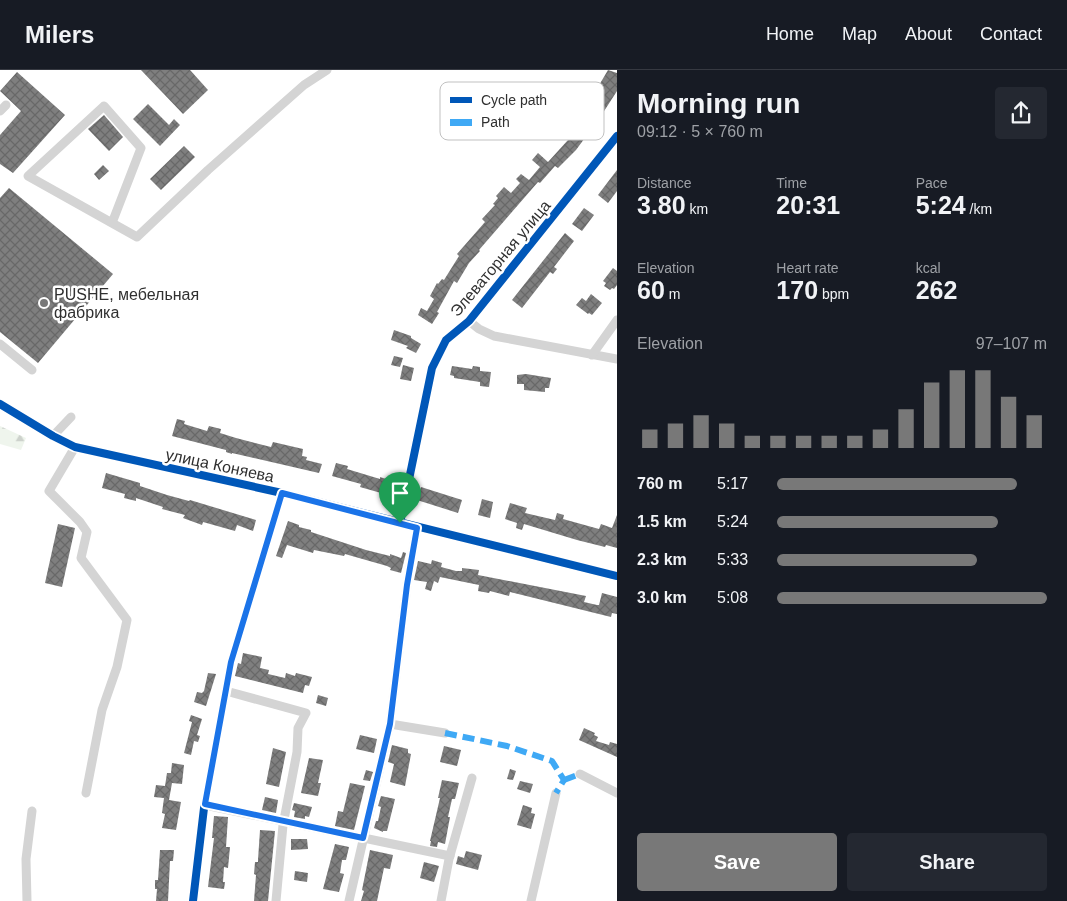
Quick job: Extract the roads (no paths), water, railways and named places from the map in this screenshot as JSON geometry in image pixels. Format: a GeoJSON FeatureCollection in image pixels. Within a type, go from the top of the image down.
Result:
{"type":"FeatureCollection","features":[{"type":"Feature","properties":{"kind":"street"},"geometry":{"type":"LineString","coordinates":[[112,223],[141,148],[104,106],[28,176],[112,223],[138,237],[208,170],[260,124],[304,86],[327,70]]}},
{"type":"Feature","properties":{"kind":"street","name":"Элеваторная улица"},"geometry":{"type":"LineString","coordinates":[[400,523],[432,368],[446,340],[469,321],[617,136]]}},
{"type":"Feature","properties":{"kind":"street"},"geometry":{"type":"LineString","coordinates":[[592,355],[617,320]]}},
{"type":"Feature","properties":{"kind":"street","name":"Элеваторная улица"},"geometry":{"type":"LineString","coordinates":[[469,321],[479,329],[494,336],[617,359]]}},
{"type":"Feature","properties":{"kind":"street"},"geometry":{"type":"LineString","coordinates":[[0,344],[32,370]]}},
{"type":"Feature","properties":{"kind":"street","name":"улица Коняева"},"geometry":{"type":"LineString","coordinates":[[0,404],[75,447],[282,493],[417,528],[617,576]]}},
{"type":"Feature","properties":{"kind":"street"},"geometry":{"type":"LineString","coordinates":[[54,436],[71,417]]}},
{"type":"Feature","properties":{"kind":"street"},"geometry":{"type":"LineString","coordinates":[[75,447],[49,491],[80,522],[87,532],[81,558],[127,620],[117,667],[102,710],[86,793]]}},
{"type":"Feature","properties":{"kind":"street"},"geometry":{"type":"LineString","coordinates":[[193,901],[205,804],[231,662],[282,493]]}},
{"type":"Feature","properties":{"kind":"street"},"geometry":{"type":"LineString","coordinates":[[349,901],[390,724],[407,585],[417,528]]}},
{"type":"Feature","properties":{"kind":"street"},"geometry":{"type":"LineString","coordinates":[[226,691],[306,713],[298,728],[297,752],[284,821],[276,901]]}},
{"type":"Feature","properties":{"kind":"street"},"geometry":{"type":"LineString","coordinates":[[390,724],[445,734]]}},
{"type":"Feature","properties":{"kind":"street"},"geometry":{"type":"LineString","coordinates":[[580,774],[617,793]]}},
{"type":"Feature","properties":{"kind":"street"},"geometry":{"type":"LineString","coordinates":[[441,901],[450,856],[472,778]]}},
{"type":"Feature","properties":{"kind":"street"},"geometry":{"type":"LineString","coordinates":[[531,901],[556,793]]}},
{"type":"Feature","properties":{"kind":"street"},"geometry":{"type":"LineString","coordinates":[[205,804],[450,856]]}},
{"type":"Feature","properties":{"kind":"street"},"geometry":{"type":"LineString","coordinates":[[27,901],[26,859],[32,811]]}},
{"type":"Feature","properties":{"kind":"place","name":"PUSHE, мебельная фабрика"},"geometry":{"type":"Point","coordinates":[44,303]}}]}
